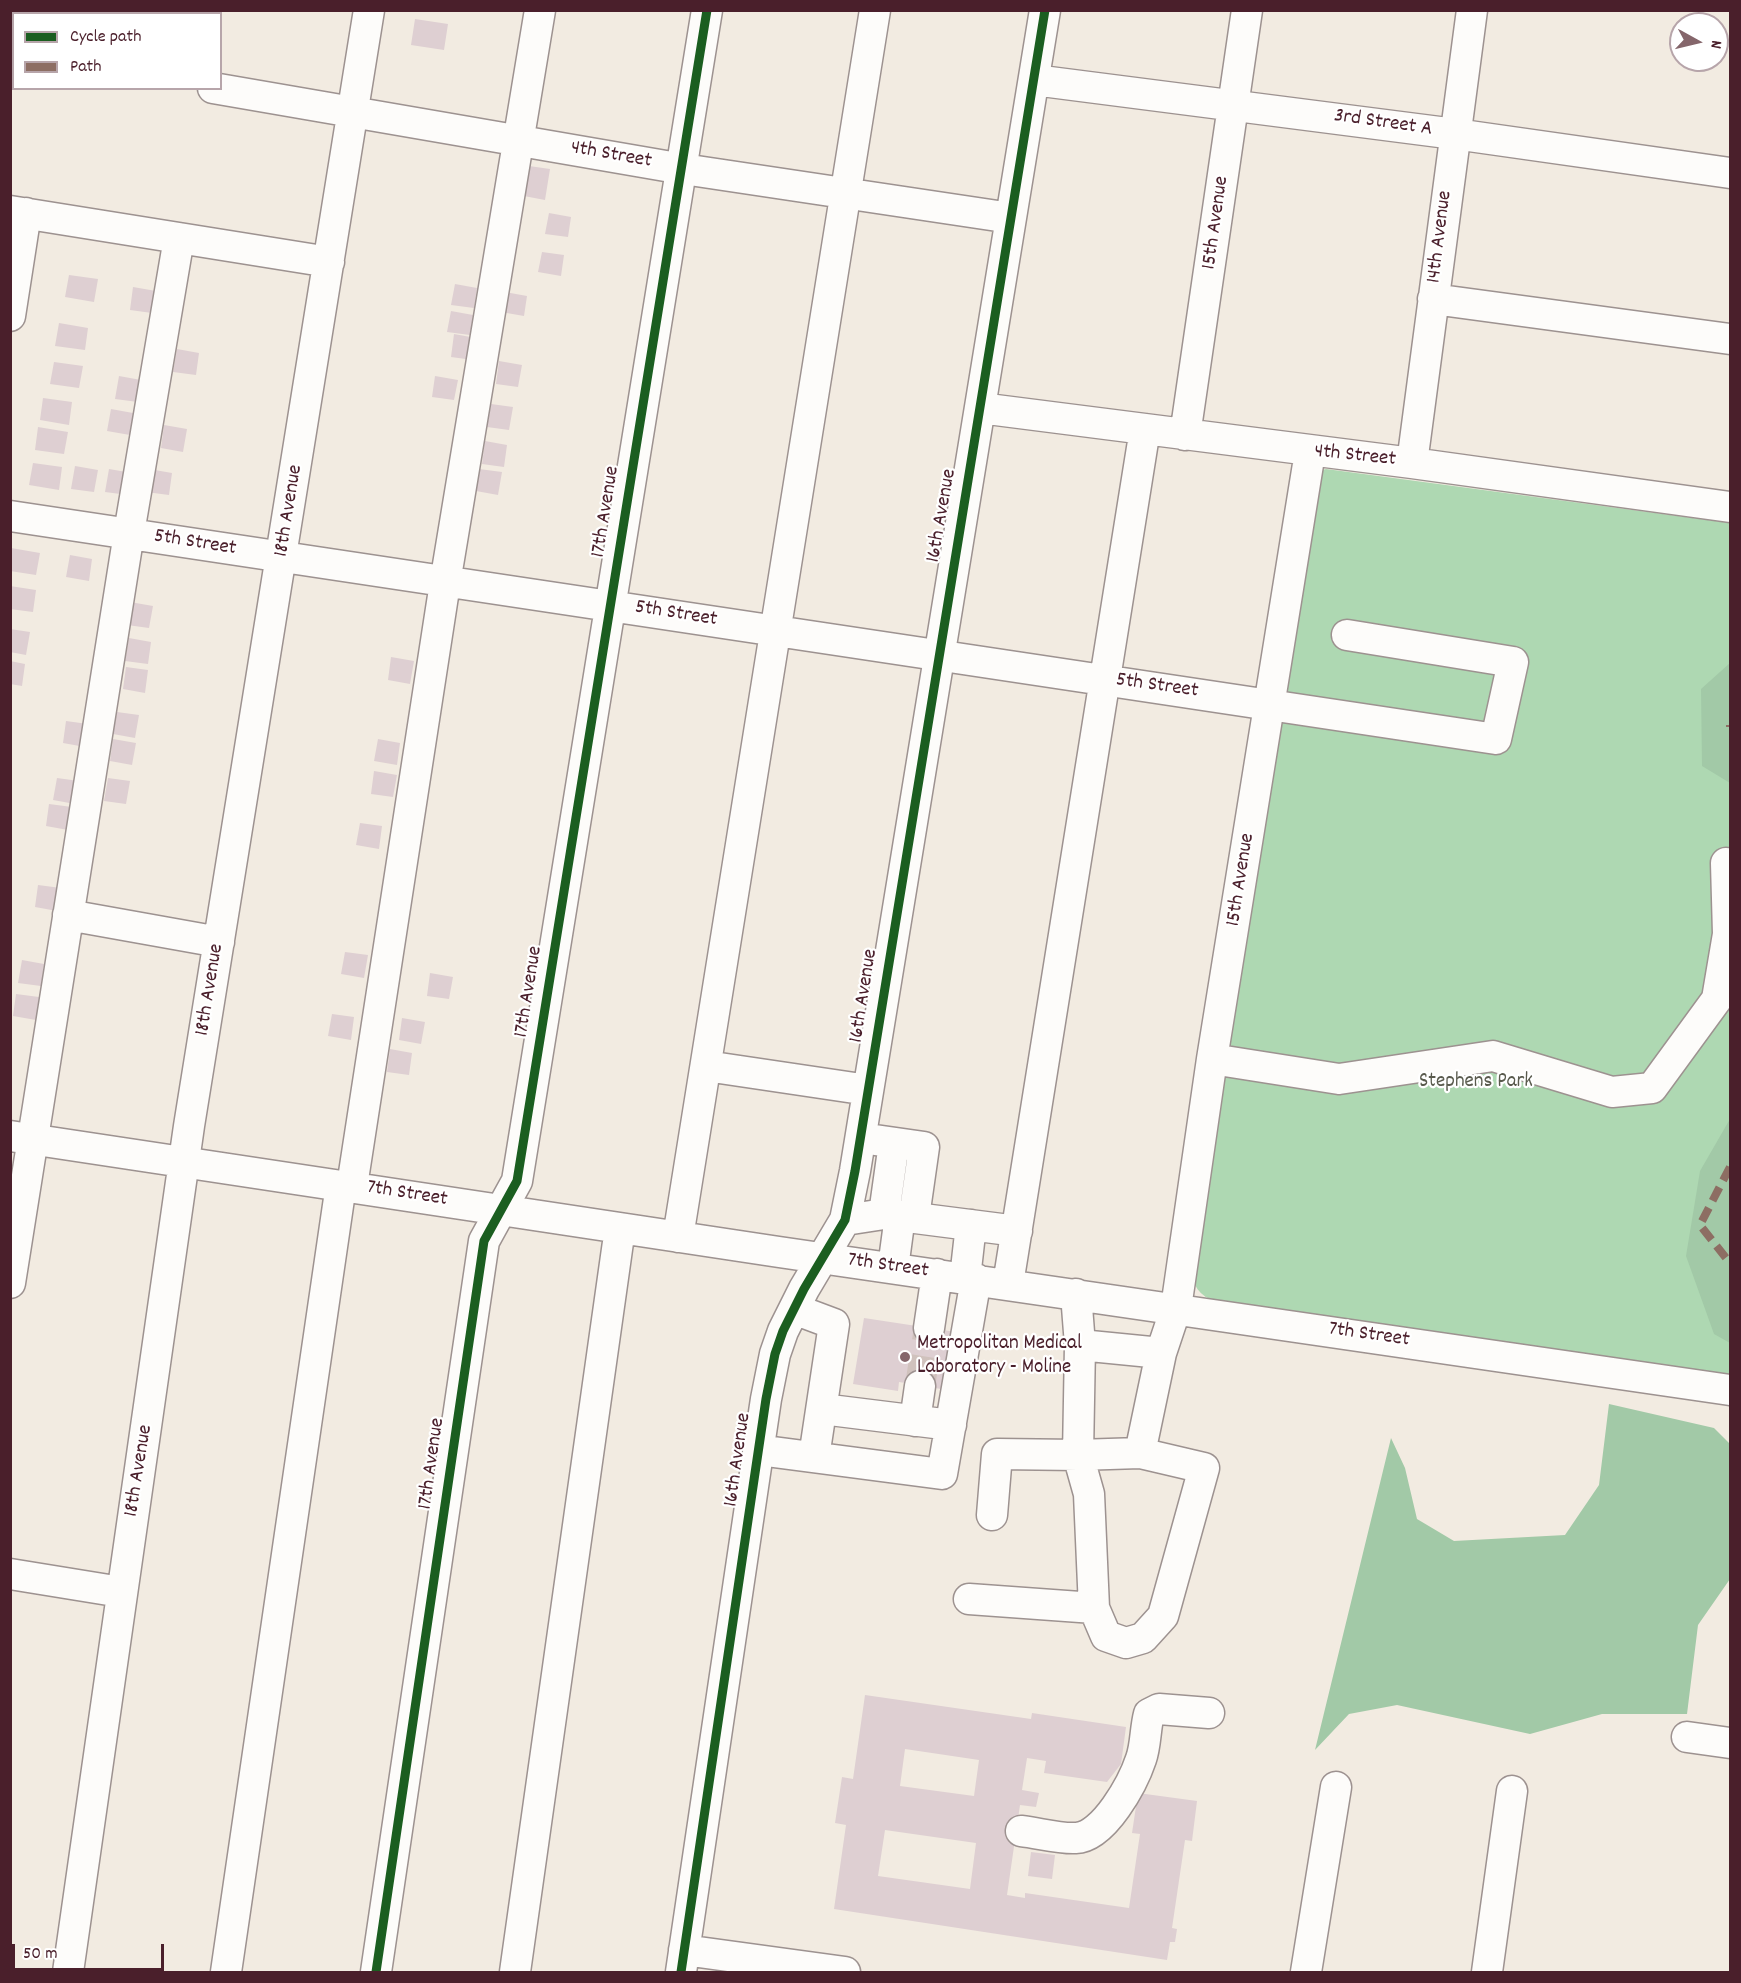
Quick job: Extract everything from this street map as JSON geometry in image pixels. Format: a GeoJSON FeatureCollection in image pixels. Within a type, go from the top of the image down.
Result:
{"type":"FeatureCollection","features":[{"type":"Feature","properties":{"kind":"street","name":"18th Avenue"},"geometry":{"type":"LineString","coordinates":[[68,1972],[121,1592],[219,942],[369,10]]}},
{"type":"Feature","properties":{"kind":"street"},"geometry":{"type":"LineString","coordinates":[[226,1972],[346,1185],[540,10]]}},
{"type":"Feature","properties":{"kind":"street","name":"17th Avenue"},"geometry":{"type":"LineString","coordinates":[[376,1972],[484,1241],[517,1182],[707,10]]}},
{"type":"Feature","properties":{"kind":"street"},"geometry":{"type":"LineString","coordinates":[[678,1237],[875,10]]}},
{"type":"Feature","properties":{"kind":"street","name":"16th Avenue"},"geometry":{"type":"LineString","coordinates":[[682,1961],[758,1450],[775,1354],[794,1309],[845,1220],[861,1138],[1045,10]]}},
{"type":"Feature","properties":{"kind":"street","name":"15th Avenue"},"geometry":{"type":"LineString","coordinates":[[1185,435],[1247,10]]}},
{"type":"Feature","properties":{"kind":"street","name":"14th Avenue"},"geometry":{"type":"LineString","coordinates":[[1412,463],[1472,10]]}},
{"type":"Feature","properties":{"kind":"street","name":"3rd Street A"},"geometry":{"type":"LineString","coordinates":[[1034,80],[1234,104],[1731,173]]}},
{"type":"Feature","properties":{"kind":"street","name":"4th Street"},"geometry":{"type":"LineString","coordinates":[[222,89],[682,169],[1011,218]]}},
{"type":"Feature","properties":{"kind":"street"},"geometry":{"type":"LineString","coordinates":[[10,316],[18,212],[330,262]]}},
{"type":"Feature","properties":{"kind":"street"},"geometry":{"type":"LineString","coordinates":[[10,1283],[22,1137],[68,915],[129,533],[180,238]]}},
{"type":"Feature","properties":{"kind":"street"},"geometry":{"type":"LineString","coordinates":[[1433,299],[1731,339]]}},
{"type":"Feature","properties":{"kind":"street","name":"4th Street"},"geometry":{"type":"LineString","coordinates":[[980,408],[1310,452],[1412,463],[1731,507]]}},
{"type":"Feature","properties":{"kind":"street"},"geometry":{"type":"LineString","coordinates":[[1008,1284],[1145,429]]}},
{"type":"Feature","properties":{"kind":"street","name":"15th Avenue"},"geometry":{"type":"LineString","coordinates":[[1140,1453],[1161,1353],[1176,1308],[1212,1059],[1310,452]]}},
{"type":"Feature","properties":{"kind":"street","name":"5th Street"},"geometry":{"type":"LineString","coordinates":[[10,516],[1496,739],[1513,662],[1347,635]]}},
{"type":"Feature","properties":{"kind":"street"},"geometry":{"type":"LineString","coordinates":[[1212,1059],[1339,1078],[1493,1056],[1612,1092],[1652,1088],[1717,999],[1728,934],[1726,863]]}},
{"type":"Feature","properties":{"kind":"street"},"geometry":{"type":"LineString","coordinates":[[68,915],[219,942]]}},
{"type":"Feature","properties":{"kind":"street"},"geometry":{"type":"LineString","coordinates":[[706,1066],[868,1090]]}},
{"type":"Feature","properties":{"kind":"street","name":"7th Street"},"geometry":{"type":"LineString","coordinates":[[22,1137],[678,1237],[1731,1390]]}},
{"type":"Feature","properties":{"kind":"street"},"geometry":{"type":"LineString","coordinates":[[861,1138],[924,1147],[899,1220],[893,1268]]}},
{"type":"Feature","properties":{"kind":"street"},"geometry":{"type":"LineString","coordinates":[[845,1220],[899,1220],[970,1234],[1017,1231]]}},
{"type":"Feature","properties":{"kind":"street"},"geometry":{"type":"LineString","coordinates":[[514,1972],[620,1228]]}},
{"type":"Feature","properties":{"kind":"street"},"geometry":{"type":"LineString","coordinates":[[758,1450],[942,1474],[951,1425],[959,1277],[970,1234]]}},
{"type":"Feature","properties":{"kind":"street"},"geometry":{"type":"LineString","coordinates":[[928,1328],[959,1277]]}},
{"type":"Feature","properties":{"kind":"street"},"geometry":{"type":"LineString","coordinates":[[992,1515],[997,1455],[1078,1455],[1140,1453],[1204,1468],[1163,1616],[1143,1638],[1126,1643],[1106,1636],[1094,1608],[1089,1494],[1078,1455],[1080,1345],[1076,1294]]}},
{"type":"Feature","properties":{"kind":"street"},"geometry":{"type":"LineString","coordinates":[[794,1309],[834,1324],[814,1458]]}},
{"type":"Feature","properties":{"kind":"street"},"geometry":{"type":"LineString","coordinates":[[1080,1345],[1161,1353]]}},
{"type":"Feature","properties":{"kind":"street"},"geometry":{"type":"LineString","coordinates":[[915,1421],[920,1386]]}},
{"type":"Feature","properties":{"kind":"street"},"geometry":{"type":"LineString","coordinates":[[822,1409],[951,1425]]}},
{"type":"Feature","properties":{"kind":"street"},"geometry":{"type":"LineString","coordinates":[[10,1574],[121,1592]]}},
{"type":"Feature","properties":{"kind":"street"},"geometry":{"type":"LineString","coordinates":[[969,1599],[1094,1608]]}},
{"type":"Feature","properties":{"kind":"street"},"geometry":{"type":"LineString","coordinates":[[1022,1831],[1076,1839],[1087,1836],[1111,1815],[1133,1775],[1141,1758],[1149,1714],[1159,1709],[1209,1713]]}},
{"type":"Feature","properties":{"kind":"street"},"geometry":{"type":"LineString","coordinates":[[1688,1737],[1731,1743]]}},
{"type":"Feature","properties":{"kind":"street"},"geometry":{"type":"LineString","coordinates":[[1306,1972],[1336,1787]]}},
{"type":"Feature","properties":{"kind":"street"},"geometry":{"type":"LineString","coordinates":[[1487,1972],[1512,1791]]}},
{"type":"Feature","properties":{"kind":"street"},"geometry":{"type":"LineString","coordinates":[[682,1961],[845,1972]]}},
{"type":"Feature","properties":{"kind":"green space","name":"Stephens Park"},"geometry":{"type":"Polygon","coordinates":[[[1326,469],[1730,523],[1730,1380],[1215,1301],[1201,1293],[1195,1285],[1190,1269],[1319,471],[1326,469]]]}},
{"type":"Feature","properties":{"kind":"green space"},"geometry":{"type":"Polygon","coordinates":[[[1730,663],[1730,783],[1702,766],[1701,689],[1730,663]]]}},
{"type":"Feature","properties":{"kind":"green space"},"geometry":{"type":"Polygon","coordinates":[[[1730,1119],[1730,1343],[1714,1334],[1686,1256],[1700,1171],[1730,1119]]]}},
{"type":"Feature","properties":{"kind":"green space"},"geometry":{"type":"Polygon","coordinates":[[[1609,1404],[1714,1428],[1730,1444],[1730,1579],[1698,1625],[1687,1714],[1602,1714],[1530,1734],[1397,1705],[1349,1714],[1315,1750],[1391,1438],[1405,1468],[1417,1519],[1454,1541],[1565,1535],[1599,1485],[1609,1404]]]}},
{"type":"Feature","properties":{"kind":"building"},"geometry":{"type":"Polygon","coordinates":[[[415,19],[448,24],[444,50],[411,45],[415,19]]]}},
{"type":"Feature","properties":{"kind":"building"},"geometry":{"type":"Polygon","coordinates":[[[529,166],[550,169],[545,200],[524,196],[529,166]]]}},
{"type":"Feature","properties":{"kind":"building"},"geometry":{"type":"Polygon","coordinates":[[[549,213],[571,217],[568,237],[545,234],[549,213]]]}},
{"type":"Feature","properties":{"kind":"building"},"geometry":{"type":"Polygon","coordinates":[[[542,252],[564,255],[561,276],[538,272],[542,252]]]}},
{"type":"Feature","properties":{"kind":"building"},"geometry":{"type":"Polygon","coordinates":[[[69,275],[98,279],[94,302],[65,297],[69,275]]]}},
{"type":"Feature","properties":{"kind":"building"},"geometry":{"type":"Polygon","coordinates":[[[455,284],[477,288],[474,308],[451,305],[455,284]]]}},
{"type":"Feature","properties":{"kind":"building"},"geometry":{"type":"Polygon","coordinates":[[[133,287],[156,291],[152,313],[130,310],[133,287]]]}},
{"type":"Feature","properties":{"kind":"building"},"geometry":{"type":"Polygon","coordinates":[[[505,292],[527,296],[524,316],[501,312],[505,292]]]}},
{"type":"Feature","properties":{"kind":"building"},"geometry":{"type":"Polygon","coordinates":[[[451,311],[473,315],[470,335],[447,332],[451,311]]]}},
{"type":"Feature","properties":{"kind":"building"},"geometry":{"type":"Polygon","coordinates":[[[59,323],[88,328],[85,350],[55,346],[59,323]]]}},
{"type":"Feature","properties":{"kind":"building"},"geometry":{"type":"Polygon","coordinates":[[[454,334],[476,338],[473,360],[451,357],[454,334]]]}},
{"type":"Feature","properties":{"kind":"building"},"geometry":{"type":"Polygon","coordinates":[[[177,349],[199,353],[196,375],[173,372],[177,349]]]}},
{"type":"Feature","properties":{"kind":"building"},"geometry":{"type":"Polygon","coordinates":[[[499,361],[522,365],[518,387],[496,384],[499,361]]]}},
{"type":"Feature","properties":{"kind":"building"},"geometry":{"type":"Polygon","coordinates":[[[54,362],[83,366],[79,388],[50,384],[54,362]]]}},
{"type":"Feature","properties":{"kind":"building"},"geometry":{"type":"Polygon","coordinates":[[[119,376],[141,380],[138,402],[115,399],[119,376]]]}},
{"type":"Feature","properties":{"kind":"building"},"geometry":{"type":"Polygon","coordinates":[[[435,376],[458,380],[454,400],[432,397],[435,376]]]}},
{"type":"Feature","properties":{"kind":"building"},"geometry":{"type":"Polygon","coordinates":[[[43,398],[72,402],[69,425],[40,420],[43,398]]]}},
{"type":"Feature","properties":{"kind":"building"},"geometry":{"type":"Polygon","coordinates":[[[491,404],[513,407],[509,430],[487,427],[491,404]]]}},
{"type":"Feature","properties":{"kind":"building"},"geometry":{"type":"Polygon","coordinates":[[[111,409],[133,413],[130,435],[107,431],[111,409]]]}},
{"type":"Feature","properties":{"kind":"building"},"geometry":{"type":"Polygon","coordinates":[[[164,425],[187,429],[183,452],[161,448],[164,425]]]}},
{"type":"Feature","properties":{"kind":"building"},"geometry":{"type":"Polygon","coordinates":[[[38,427],[68,432],[64,454],[35,450],[38,427]]]}},
{"type":"Feature","properties":{"kind":"building"},"geometry":{"type":"Polygon","coordinates":[[[485,441],[507,445],[504,467],[482,464],[485,441]]]}},
{"type":"Feature","properties":{"kind":"building"},"geometry":{"type":"Polygon","coordinates":[[[33,463],[62,467],[59,490],[29,485],[33,463]]]}},
{"type":"Feature","properties":{"kind":"building"},"geometry":{"type":"Polygon","coordinates":[[[75,466],[98,470],[94,492],[71,489],[75,466]]]}},
{"type":"Feature","properties":{"kind":"building"},"geometry":{"type":"Polygon","coordinates":[[[109,469],[132,473],[128,495],[105,492],[109,469]]]}},
{"type":"Feature","properties":{"kind":"building"},"geometry":{"type":"Polygon","coordinates":[[[149,469],[172,473],[169,495],[146,492],[149,469]]]}},
{"type":"Feature","properties":{"kind":"building"},"geometry":{"type":"Polygon","coordinates":[[[479,469],[502,472],[498,495],[476,491],[479,469]]]}},
{"type":"Feature","properties":{"kind":"building"},"geometry":{"type":"Polygon","coordinates":[[[11,548],[40,553],[36,575],[10,571],[11,548]]]}},
{"type":"Feature","properties":{"kind":"building"},"geometry":{"type":"Polygon","coordinates":[[[70,555],[92,559],[89,581],[66,577],[70,555]]]}},
{"type":"Feature","properties":{"kind":"building"},"geometry":{"type":"Polygon","coordinates":[[[10,586],[36,590],[33,612],[10,609],[10,586]]]}},
{"type":"Feature","properties":{"kind":"building"},"geometry":{"type":"Polygon","coordinates":[[[130,602],[153,606],[149,628],[127,625],[130,602]]]}},
{"type":"Feature","properties":{"kind":"building"},"geometry":{"type":"Polygon","coordinates":[[[10,629],[30,632],[26,655],[10,652],[10,629]]]}},
{"type":"Feature","properties":{"kind":"building"},"geometry":{"type":"Polygon","coordinates":[[[129,638],[151,642],[148,664],[125,661],[129,638]]]}},
{"type":"Feature","properties":{"kind":"building"},"geometry":{"type":"Polygon","coordinates":[[[391,657],[414,661],[410,684],[388,680],[391,657]]]}},
{"type":"Feature","properties":{"kind":"building"},"geometry":{"type":"Polygon","coordinates":[[[10,661],[25,664],[22,686],[10,684],[10,661]]]}},
{"type":"Feature","properties":{"kind":"building"},"geometry":{"type":"Polygon","coordinates":[[[126,667],[148,670],[145,693],[123,689],[126,667]]]}},
{"type":"Feature","properties":{"kind":"building"},"geometry":{"type":"Polygon","coordinates":[[[117,712],[139,715],[135,738],[113,734],[117,712]]]}},
{"type":"Feature","properties":{"kind":"building"},"geometry":{"type":"Polygon","coordinates":[[[66,721],[88,724],[85,747],[63,743],[66,721]]]}},
{"type":"Feature","properties":{"kind":"building"},"geometry":{"type":"Polygon","coordinates":[[[113,739],[136,743],[132,765],[110,761],[113,739]]]}},
{"type":"Feature","properties":{"kind":"building"},"geometry":{"type":"Polygon","coordinates":[[[378,739],[400,743],[397,765],[374,761],[378,739]]]}},
{"type":"Feature","properties":{"kind":"building"},"geometry":{"type":"Polygon","coordinates":[[[374,771],[397,775],[393,797],[371,794],[374,771]]]}},
{"type":"Feature","properties":{"kind":"building"},"geometry":{"type":"Polygon","coordinates":[[[57,778],[79,781],[75,804],[53,800],[57,778]]]}},
{"type":"Feature","properties":{"kind":"building"},"geometry":{"type":"Polygon","coordinates":[[[108,778],[130,781],[126,804],[104,801],[108,778]]]}},
{"type":"Feature","properties":{"kind":"building"},"geometry":{"type":"Polygon","coordinates":[[[49,804],[72,807],[68,830],[46,826],[49,804]]]}},
{"type":"Feature","properties":{"kind":"building"},"geometry":{"type":"Polygon","coordinates":[[[360,823],[382,826],[379,849],[356,845],[360,823]]]}},
{"type":"Feature","properties":{"kind":"building"},"geometry":{"type":"Polygon","coordinates":[[[38,885],[61,888],[57,911],[35,907],[38,885]]]}},
{"type":"Feature","properties":{"kind":"building"},"geometry":{"type":"Polygon","coordinates":[[[345,952],[368,955],[364,978],[341,974],[345,952]]]}},
{"type":"Feature","properties":{"kind":"building"},"geometry":{"type":"Polygon","coordinates":[[[22,960],[44,964],[41,986],[18,983],[22,960]]]}},
{"type":"Feature","properties":{"kind":"building"},"geometry":{"type":"Polygon","coordinates":[[[430,973],[453,977],[449,999],[427,996],[430,973]]]}},
{"type":"Feature","properties":{"kind":"building"},"geometry":{"type":"Polygon","coordinates":[[[16,994],[39,997],[36,1020],[13,1016],[16,994]]]}},
{"type":"Feature","properties":{"kind":"building"},"geometry":{"type":"Polygon","coordinates":[[[332,1014],[354,1017],[351,1040],[328,1036],[332,1014]]]}},
{"type":"Feature","properties":{"kind":"building"},"geometry":{"type":"Polygon","coordinates":[[[402,1018],[425,1022],[421,1044],[399,1040],[402,1018]]]}},
{"type":"Feature","properties":{"kind":"building"},"geometry":{"type":"Polygon","coordinates":[[[390,1049],[412,1053],[409,1075],[387,1072],[390,1049]]]}},
{"type":"Feature","properties":{"kind":"building","name":"Metropolitan Medical Laboratory - Moline"},"geometry":{"type":"Polygon","coordinates":[[[864,1318],[956,1332],[947,1390],[899,1382],[898,1391],[853,1384],[864,1318]]]}},
{"type":"Feature","properties":{"kind":"building"},"geometry":{"type":"Polygon","coordinates":[[[865,1695],[1031,1719],[1032,1713],[1126,1727],[1121,1764],[1107,1782],[1044,1773],[1046,1761],[1027,1758],[1022,1790],[1039,1793],[1036,1807],[1020,1805],[1007,1895],[1025,1898],[1025,1893],[1129,1908],[1140,1834],[1132,1833],[1138,1793],[1197,1801],[1192,1841],[1185,1840],[1172,1928],[1177,1929],[1175,1942],[1170,1942],[1167,1960],[834,1909],[846,1825],[835,1823],[842,1777],[853,1779],[865,1695]],[[905,1749],[900,1786],[974,1796],[979,1760],[905,1749]],[[885,1830],[878,1876],[970,1889],[976,1843],[885,1830]]]}},
{"type":"Feature","properties":{"kind":"building"},"geometry":{"type":"Polygon","coordinates":[[[1031,1852],[1055,1855],[1052,1879],[1028,1876],[1031,1852]]]}},
{"type":"Feature","properties":{"kind":"tunnel"},"geometry":{"type":"LineString","coordinates":[[920,1386],[929,1328]]}},
{"type":"Feature","properties":{"kind":"marked path"},"geometry":{"type":"LineString","coordinates":[[1730,1167],[1700,1225],[1730,1263]]}},
{"type":"Feature","properties":{"kind":"cycle path"},"geometry":{"type":"LineString","coordinates":[[376,1972],[484,1241],[517,1181],[707,10]]}},
{"type":"Feature","properties":{"kind":"cycle path"},"geometry":{"type":"LineString","coordinates":[[681,1972],[766,1399],[775,1354],[783,1331],[804,1289],[845,1220],[855,1171],[1045,10]]}},
{"type":"Feature","properties":{"kind":"place","name":"Metropolitan Medical Laboratory - Moline"},"geometry":{"type":"Point","coordinates":[905,1357]}}]}
